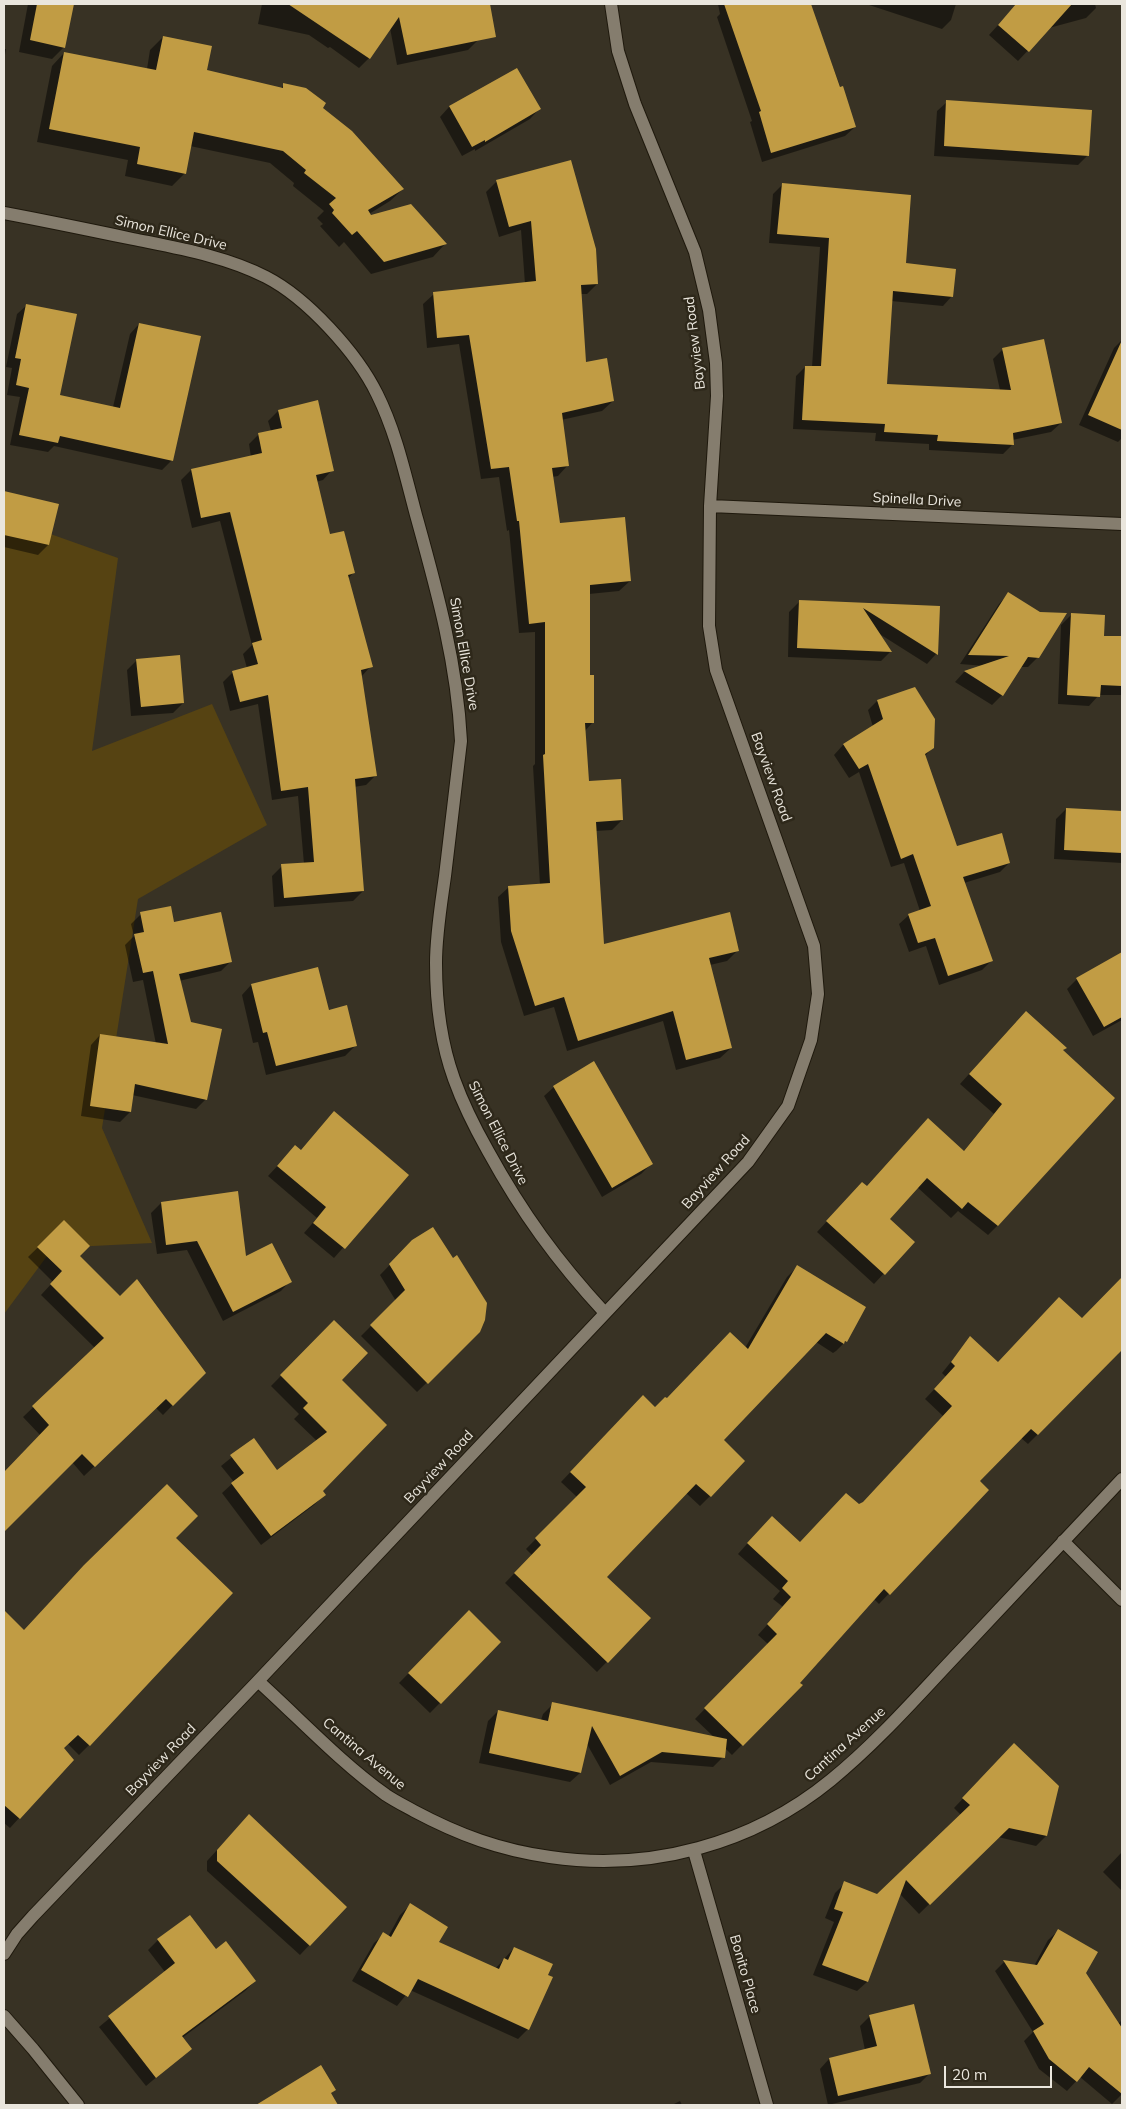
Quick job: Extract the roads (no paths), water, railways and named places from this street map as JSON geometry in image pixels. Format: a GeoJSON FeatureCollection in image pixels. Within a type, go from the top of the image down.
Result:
{"type":"FeatureCollection","features":[{"type":"Feature","properties":{"kind":"street","name":"Bayview Road"},"geometry":{"type":"LineString","coordinates":[[4,1954],[17,1934],[33,1916],[258,1681],[748,1162],[788,1106],[811,1040],[818,994],[814,946],[716,670],[709,626],[710,506],[716,363],[709,310],[695,252],[635,104],[618,51],[611,4]]}},
{"type":"Feature","properties":{"kind":"street","name":"Simon Ellice Drive"},"geometry":{"type":"LineString","coordinates":[[4,213],[180,248],[228,261],[266,277],[297,297],[325,324],[353,357],[377,393],[393,431],[445,620],[460,710],[461,741],[438,925],[436,962],[443,1040],[453,1078],[467,1110],[511,1194],[539,1235],[577,1283],[605,1313]]}},
{"type":"Feature","properties":{"kind":"street","name":"Spinella Drive"},"geometry":{"type":"LineString","coordinates":[[710,506],[1122,524]]}},
{"type":"Feature","properties":{"kind":"street","name":"Cantina Avenue"},"geometry":{"type":"LineString","coordinates":[[258,1681],[344,1760],[387,1796],[443,1827],[486,1844],[524,1854],[598,1861],[634,1859],[694,1851],[750,1831],[792,1808],[830,1780],[904,1711],[1122,1479]]}},
{"type":"Feature","properties":{"kind":"street"},"geometry":{"type":"LineString","coordinates":[[1063,1541],[1122,1600]]}},
{"type":"Feature","properties":{"kind":"street","name":"Bonito Place"},"geometry":{"type":"LineString","coordinates":[[694,1851],[767,2105]]}},
{"type":"Feature","properties":{"kind":"street"},"geometry":{"type":"LineString","coordinates":[[4,2016],[78,2105]]}}]}
